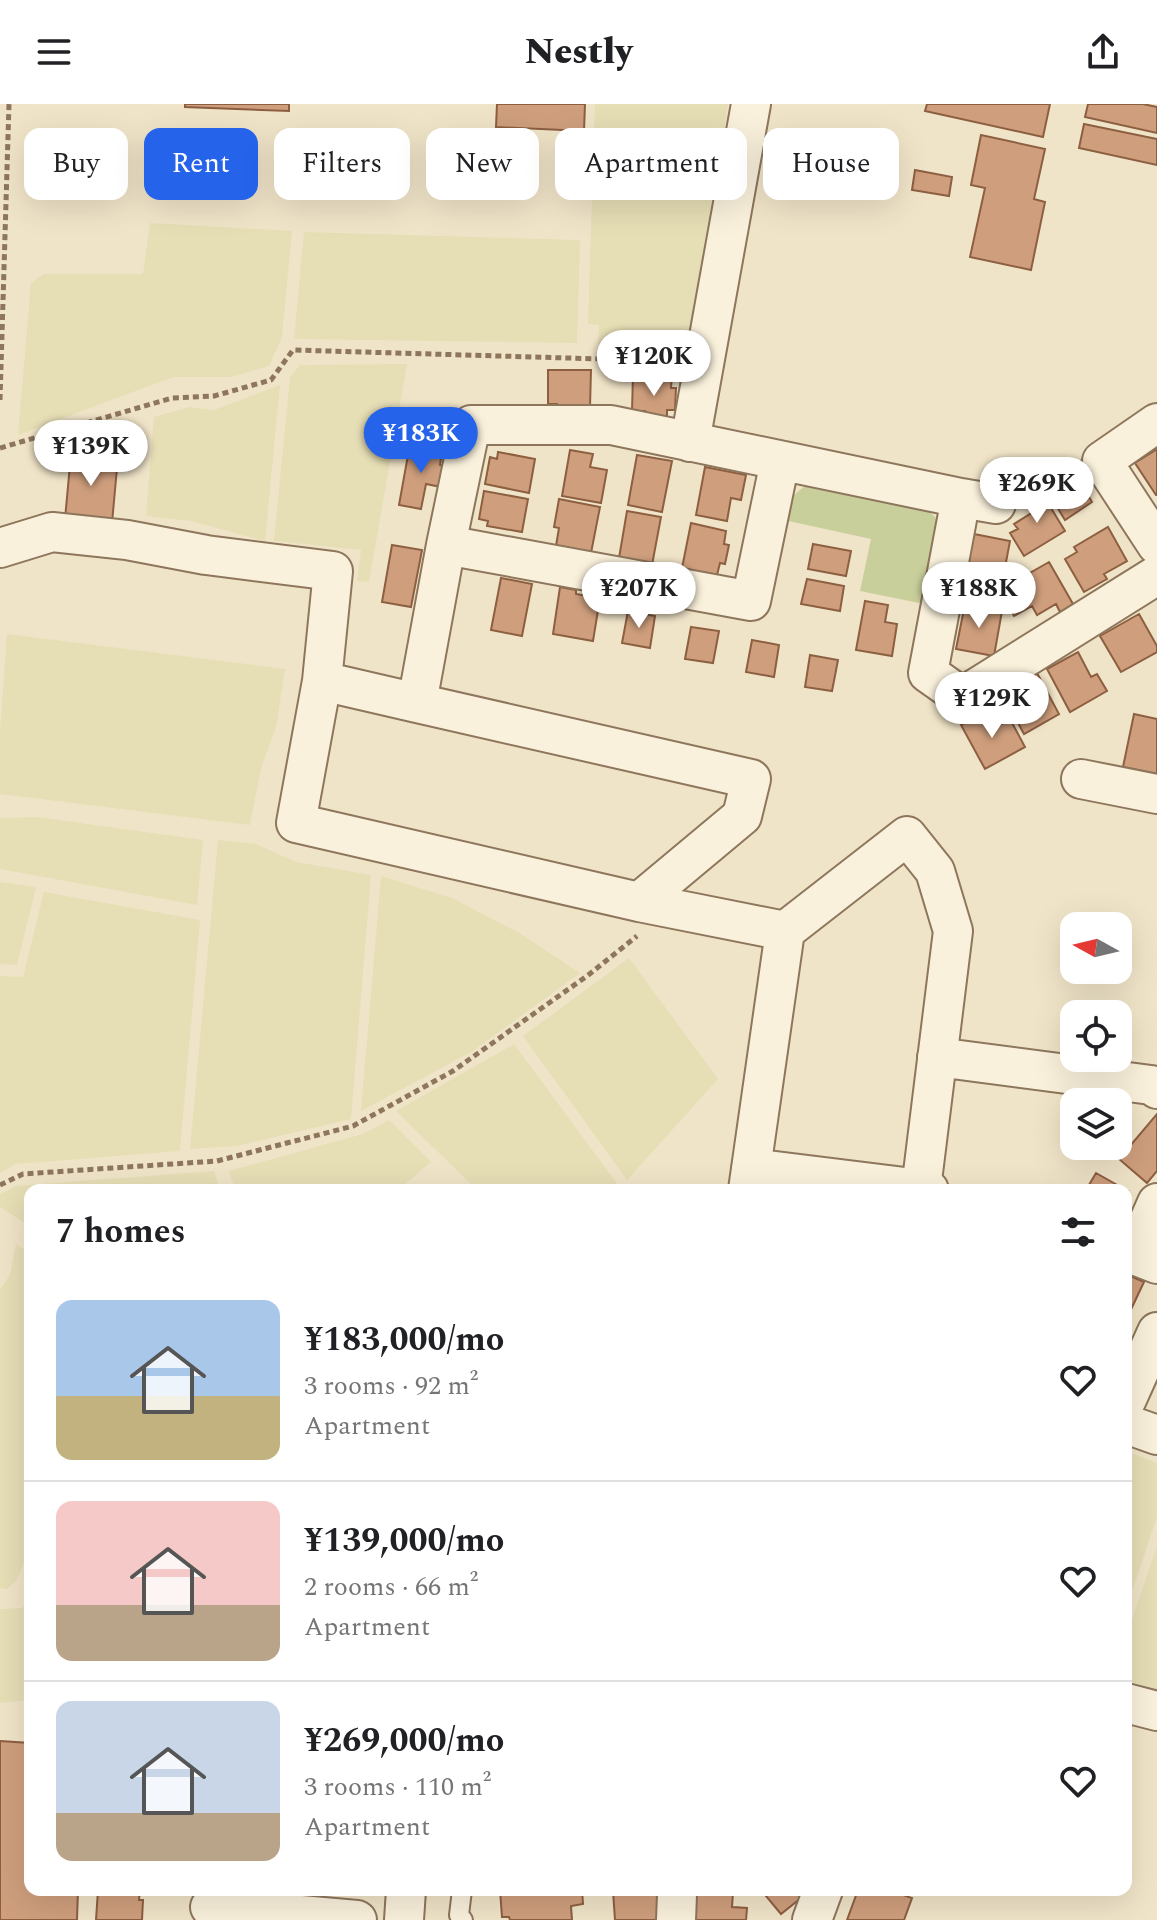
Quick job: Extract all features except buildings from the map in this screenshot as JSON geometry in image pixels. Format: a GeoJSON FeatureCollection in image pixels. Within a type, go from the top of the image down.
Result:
{"type":"FeatureCollection","features":[{"type":"Feature","properties":{"kind":"street"},"geometry":{"type":"LineString","coordinates":[[690,442],[751,104]]}},
{"type":"Feature","properties":{"kind":"street"},"geometry":{"type":"LineString","coordinates":[[1157,423],[1102,461],[1157,545]]}},
{"type":"Feature","properties":{"kind":"street"},"geometry":{"type":"LineString","coordinates":[[417,703],[471,425],[611,425],[978,501],[928,673],[962,697],[1157,575]]}},
{"type":"Feature","properties":{"kind":"street"},"geometry":{"type":"LineString","coordinates":[[446,545],[751,601],[780,461]]}},
{"type":"Feature","properties":{"kind":"street"},"geometry":{"type":"LineString","coordinates":[[0,548],[52,532],[333,571],[322,681],[296,823],[655,905],[785,931]]}},
{"type":"Feature","properties":{"kind":"street"},"geometry":{"type":"LineString","coordinates":[[322,681],[751,779],[742,816],[655,905]]}},
{"type":"Feature","properties":{"kind":"street"},"geometry":{"type":"LineString","coordinates":[[1081,779],[1157,794]]}},
{"type":"Feature","properties":{"kind":"street"},"geometry":{"type":"LineString","coordinates":[[835,1184],[749,1179],[785,931],[907,836],[935,871],[953,931],[922,1184]]}},
{"type":"Feature","properties":{"kind":"street"},"geometry":{"type":"LineString","coordinates":[[937,1057],[1151,1085],[1157,1089]]}},
{"type":"Feature","properties":{"kind":"street"},"geometry":{"type":"LineString","coordinates":[[1157,1203],[1134,1255],[1157,1264]]}},
{"type":"Feature","properties":{"kind":"street"},"geometry":{"type":"LineString","coordinates":[[1132,1388],[1157,1332]]}},
{"type":"Feature","properties":{"kind":"street"},"geometry":{"type":"LineString","coordinates":[[1132,1426],[1157,1435]]}},
{"type":"Feature","properties":{"kind":"street"},"geometry":{"type":"LineString","coordinates":[[1132,1705],[1157,1711]]}},
{"type":"Feature","properties":{"kind":"street"},"geometry":{"type":"LineString","coordinates":[[404,1920],[406,1896]]}},
{"type":"Feature","properties":{"kind":"street"},"geometry":{"type":"LineString","coordinates":[[812,1920],[821,1896]]}},
{"type":"Feature","properties":{"kind":"street"},"geometry":{"type":"LineString","coordinates":[[210,1906],[357,1920]]}},
{"type":"Feature","properties":{"kind":"lane"},"geometry":{"type":"LineString","coordinates":[[461,1896],[459,1915],[463,1920]]}},
{"type":"Feature","properties":{"kind":"path"},"geometry":{"type":"LineString","coordinates":[[0,400],[9,104]]}},
{"type":"Feature","properties":{"kind":"path"},"geometry":{"type":"LineString","coordinates":[[0,448],[172,398],[214,396],[271,380],[293,350],[705,362]]}},
{"type":"Feature","properties":{"kind":"path"},"geometry":{"type":"LineString","coordinates":[[0,1185],[23,1174],[217,1161],[353,1126],[453,1071],[587,976],[655,905]]}},
{"type":"Feature","properties":{"kind":"shaded area"},"geometry":{"type":"Polygon","coordinates":[[[595,104],[728,104],[724,128],[594,128],[595,104]]]}},
{"type":"Feature","properties":{"kind":"shaded area"},"geometry":{"type":"Polygon","coordinates":[[[592,200],[713,200],[690,347],[598,344],[599,325],[588,324],[592,200]]]}},
{"type":"Feature","properties":{"kind":"shaded area"},"geometry":{"type":"Polygon","coordinates":[[[150,223],[292,231],[282,337],[269,366],[232,377],[173,377],[18,435],[31,283],[44,274],[143,274],[150,223]]]}},
{"type":"Feature","properties":{"kind":"shaded area"},"geometry":{"type":"Polygon","coordinates":[[[304,232],[580,240],[577,343],[294,339],[304,232]]]}},
{"type":"Feature","properties":{"kind":"shaded area"},"geometry":{"type":"Polygon","coordinates":[[[407,364],[369,582],[357,581],[361,550],[274,541],[290,377],[300,365],[407,364]]]}},
{"type":"Feature","properties":{"kind":"shaded area"},"geometry":{"type":"Polygon","coordinates":[[[280,385],[265,541],[191,521],[146,516],[154,417],[189,407],[214,410],[280,385]]]}},
{"type":"Feature","properties":{"kind":"shaded area"},"geometry":{"type":"Polygon","coordinates":[[[7,634],[285,669],[276,727],[261,768],[250,825],[0,794],[0,733],[7,634]]]}},
{"type":"Feature","properties":{"kind":"shaded area"},"geometry":{"type":"Polygon","coordinates":[[[37,817],[203,840],[197,905],[0,869],[0,818],[37,817]]]}},
{"type":"Feature","properties":{"kind":"shaded area"},"geometry":{"type":"Polygon","coordinates":[[[218,840],[256,844],[296,862],[371,875],[351,1119],[237,1146],[190,1149],[218,840]]]}},
{"type":"Feature","properties":{"kind":"shaded area"},"geometry":{"type":"Polygon","coordinates":[[[381,876],[452,898],[521,934],[580,973],[473,1051],[361,1111],[381,876]]]}},
{"type":"Feature","properties":{"kind":"shaded area"},"geometry":{"type":"Polygon","coordinates":[[[0,882],[36,887],[17,965],[0,964],[0,882]]]}},
{"type":"Feature","properties":{"kind":"shaded area"},"geometry":{"type":"Polygon","coordinates":[[[44,892],[200,920],[180,1151],[16,1164],[0,1173],[0,976],[23,977],[44,892]]]}},
{"type":"Feature","properties":{"kind":"shaded area"},"geometry":{"type":"Polygon","coordinates":[[[629,958],[718,1079],[627,1180],[523,1036],[629,958]]]}},
{"type":"Feature","properties":{"kind":"shaded area"},"geometry":{"type":"Polygon","coordinates":[[[514,1044],[617,1184],[471,1184],[396,1111],[514,1044]]]}},
{"type":"Feature","properties":{"kind":"shaded area"},"geometry":{"type":"Polygon","coordinates":[[[389,1120],[431,1162],[405,1184],[233,1184],[229,1171],[363,1134],[389,1120]]]}},
{"type":"Feature","properties":{"kind":"shaded area"},"geometry":{"type":"Polygon","coordinates":[[[214,1171],[218,1184],[42,1184],[214,1171]]]}},
{"type":"Feature","properties":{"kind":"shaded area"},"geometry":{"type":"Polygon","coordinates":[[[24,1185],[24,1222],[0,1207],[0,1194],[24,1185]]]}},
{"type":"Feature","properties":{"kind":"shaded area"},"geometry":{"type":"Polygon","coordinates":[[[16,1244],[24,1249],[24,1563],[16,1581],[7,1589],[0,1588],[0,1289],[10,1275],[16,1244]]]}},
{"type":"Feature","properties":{"kind":"shaded area"},"geometry":{"type":"Polygon","coordinates":[[[1132,1453],[1157,1463],[1157,1517],[1132,1591],[1132,1453]]]}},
{"type":"Feature","properties":{"kind":"shaded area"},"geometry":{"type":"Polygon","coordinates":[[[1157,1546],[1157,1689],[1132,1683],[1132,1620],[1157,1546]]]}},
{"type":"Feature","properties":{"kind":"shaded area"},"geometry":{"type":"Polygon","coordinates":[[[24,1606],[24,1701],[0,1703],[0,1609],[24,1606]]]}},
{"type":"Feature","properties":{"kind":"green space"},"geometry":{"type":"Polygon","coordinates":[[[805,486],[923,505],[940,522],[924,604],[860,591],[871,539],[784,520],[789,499],[805,486]]]}}]}
